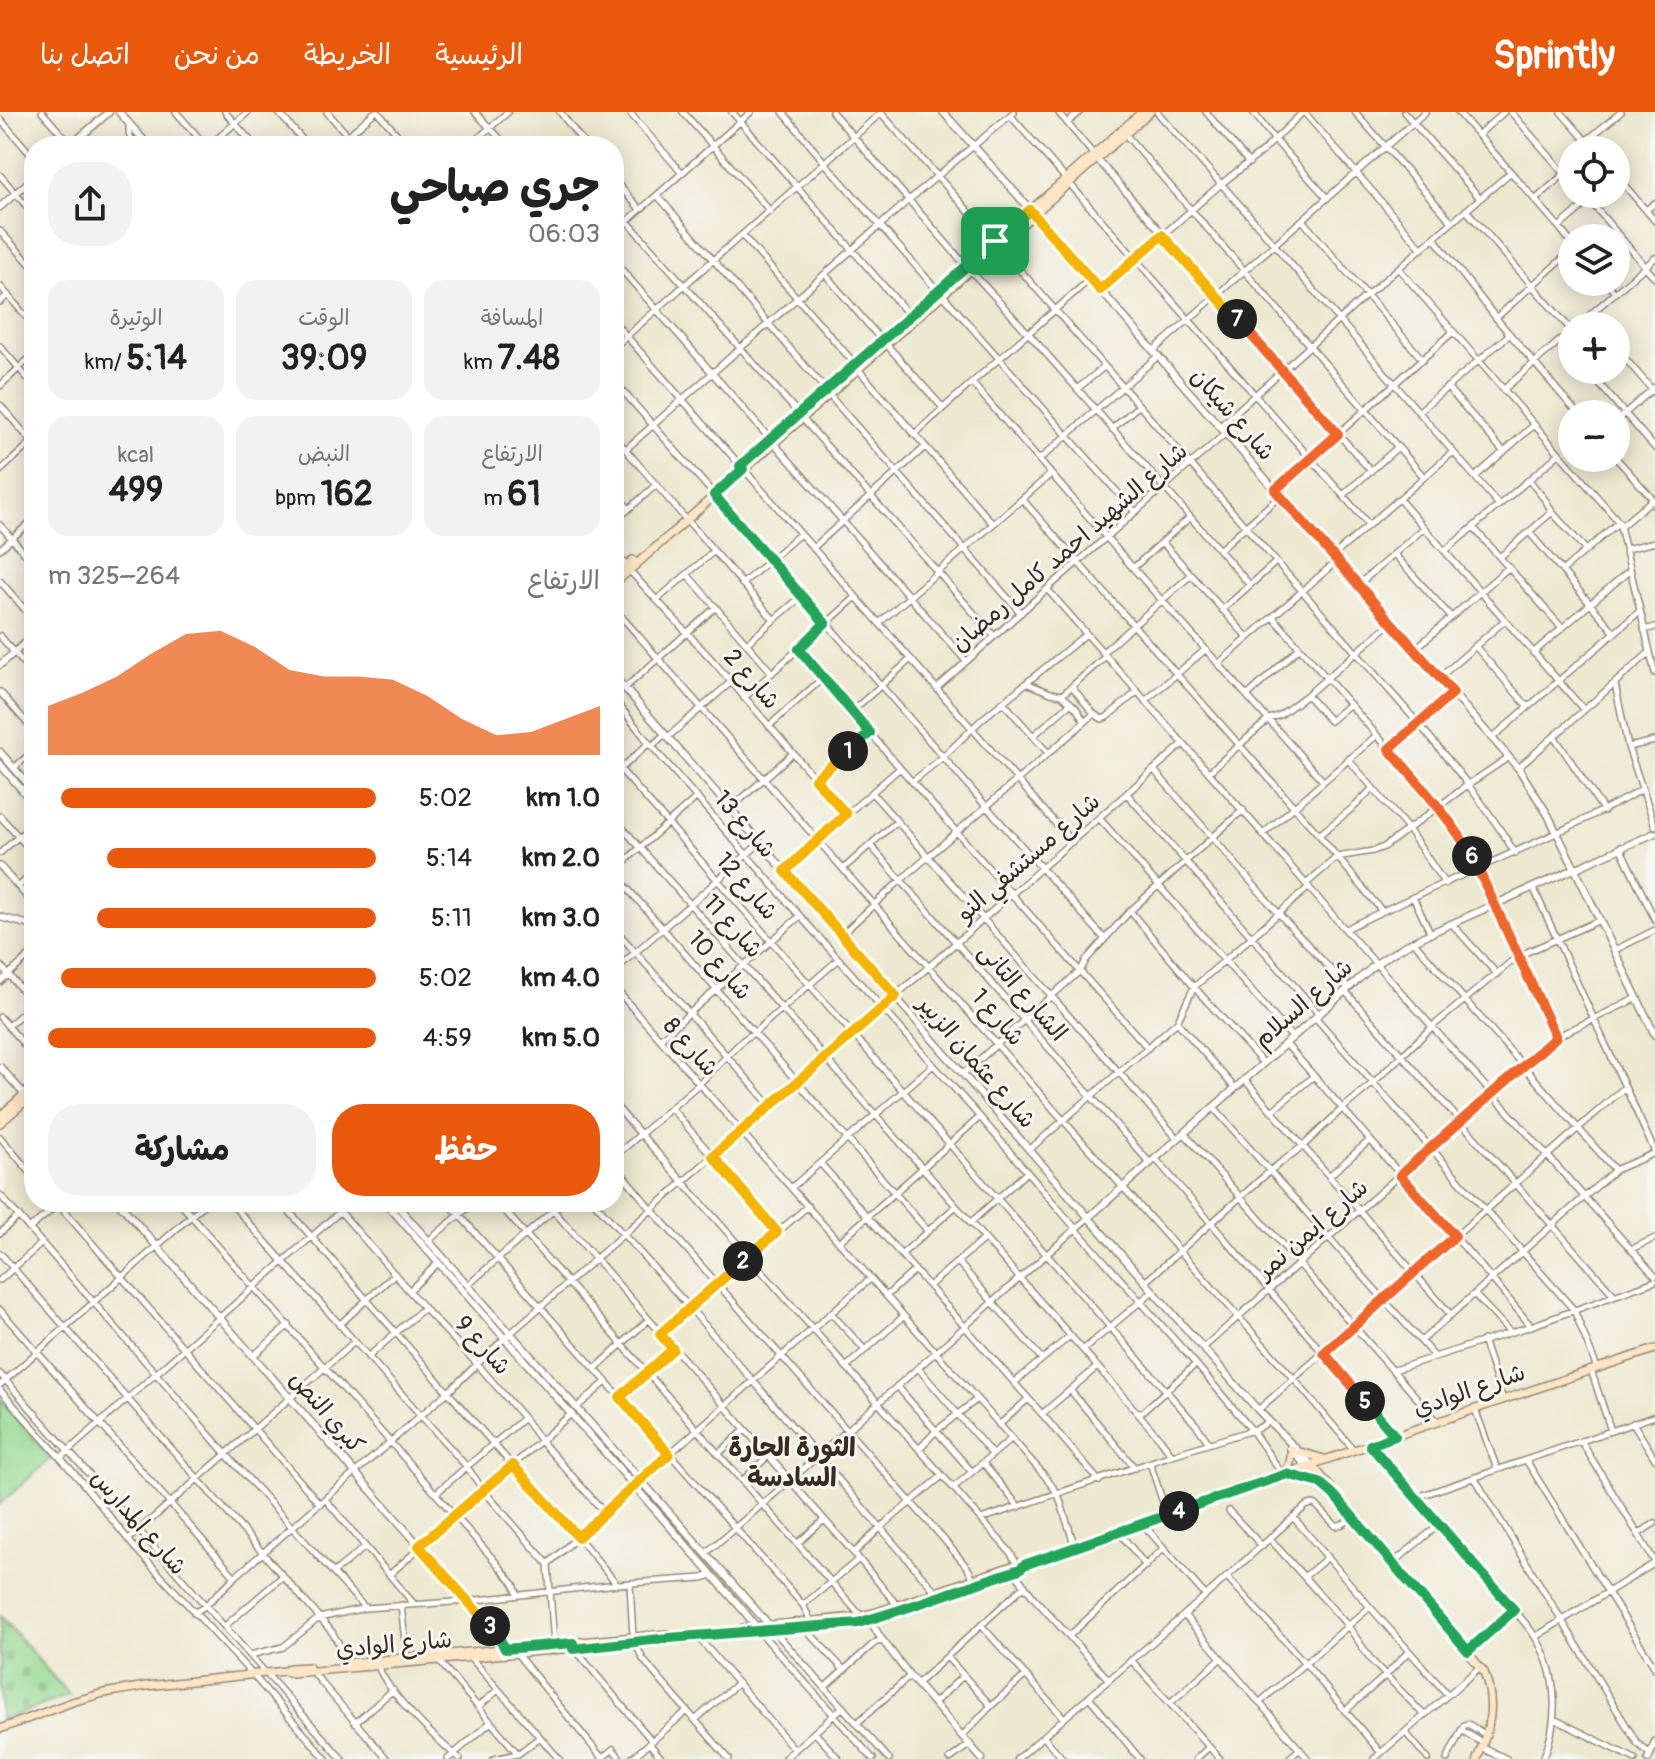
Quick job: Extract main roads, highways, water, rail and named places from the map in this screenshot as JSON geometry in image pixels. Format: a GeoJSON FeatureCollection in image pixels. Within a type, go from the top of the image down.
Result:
{"type":"FeatureCollection","features":[{"type":"Feature","properties":{"kind":"main road"},"geometry":{"type":"LineString","coordinates":[[624,573],[1142,112]]}},
{"type":"Feature","properties":{"kind":"main road"},"geometry":{"type":"LineString","coordinates":[[1095,157],[1150,112]]}},
{"type":"Feature","properties":{"kind":"main road"},"geometry":{"type":"LineString","coordinates":[[884,342],[910,316],[940,293]]}},
{"type":"Feature","properties":{"kind":"main road"},"geometry":{"type":"LineString","coordinates":[[624,571],[628,568]]}},
{"type":"Feature","properties":{"kind":"main road"},"geometry":{"type":"LineString","coordinates":[[0,1116],[24,1102]]}},
{"type":"Feature","properties":{"kind":"main road"},"geometry":{"type":"LineString","coordinates":[[0,1123],[24,1103]]}},
{"type":"Feature","properties":{"kind":"main road","name":"شارع الوادي"},"geometry":{"type":"LineString","coordinates":[[772,1627],[805,1628],[873,1619],[1142,1523],[1655,1349]]}},
{"type":"Feature","properties":{"kind":"main road"},"geometry":{"type":"LineString","coordinates":[[1296,1450],[1312,1457],[1328,1459],[1322,1481],[1285,1475],[1296,1450]]}},
{"type":"Feature","properties":{"kind":"main road"},"geometry":{"type":"LineString","coordinates":[[1309,1466],[1481,1666],[1491,1699],[1490,1723],[1477,1759]]}},
{"type":"Feature","properties":{"kind":"main road","name":"شارع الوادي"},"geometry":{"type":"LineString","coordinates":[[634,1640],[697,1636],[861,1616],[973,1578],[1017,1569]]}},
{"type":"Feature","properties":{"kind":"main road","name":"شارع الوادي"},"geometry":{"type":"LineString","coordinates":[[0,1729],[72,1702],[146,1686],[285,1671],[292,1673],[517,1654],[758,1629]]}},
{"type":"Feature","properties":{"kind":"main road","name":"شارع الوادي"},"geometry":{"type":"LineString","coordinates":[[285,1671],[290,1668],[554,1644],[573,1646]]}},
{"type":"Feature","properties":{"kind":"district","name":"الثورة الحارة السادسة"},"geometry":{"type":"Point","coordinates":[792,1462]}}]}
